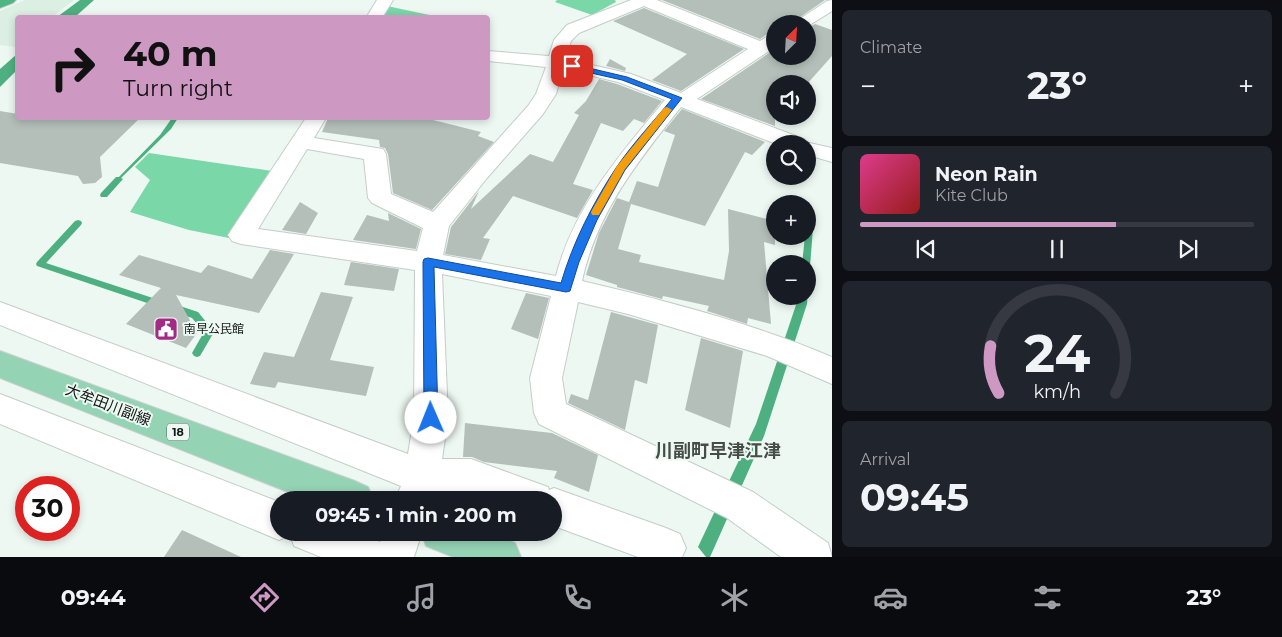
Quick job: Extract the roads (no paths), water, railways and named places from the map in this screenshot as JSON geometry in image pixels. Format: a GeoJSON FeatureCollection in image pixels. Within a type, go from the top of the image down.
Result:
{"type":"FeatureCollection","features":[{"type":"Feature","properties":{"kind":"highway"},"geometry":{"type":"LineString","coordinates":[[0,3],[8,0]]}},
{"type":"Feature","properties":{"kind":"main road","name":"大牟田川副線"},"geometry":{"type":"LineString","coordinates":[[0,364],[332,491]]}},
{"type":"Feature","properties":{"kind":"main road"},"geometry":{"type":"LineString","coordinates":[[462,541],[501,557]]}},
{"type":"Feature","properties":{"kind":"street"},"geometry":{"type":"LineString","coordinates":[[376,15],[385,0]]}},
{"type":"Feature","properties":{"kind":"street"},"geometry":{"type":"LineString","coordinates":[[418,488],[431,418],[428,262],[437,224],[479,173],[536,110],[546,94],[563,40],[573,29],[637,1],[766,43]]}},
{"type":"Feature","properties":{"kind":"street"},"geometry":{"type":"LineString","coordinates":[[807,3],[830,8]]}},
{"type":"Feature","properties":{"kind":"street"},"geometry":{"type":"LineString","coordinates":[[816,15],[830,8]]}},
{"type":"Feature","properties":{"kind":"street"},"geometry":{"type":"LineString","coordinates":[[766,45],[680,99],[621,168],[591,220],[573,262],[546,378],[551,413],[728,499],[814,557]]}},
{"type":"Feature","properties":{"kind":"street"},"geometry":{"type":"LineString","coordinates":[[490,56],[555,62],[624,78],[773,135]]}},
{"type":"Feature","properties":{"kind":"street"},"geometry":{"type":"LineString","coordinates":[[315,120],[241,236],[428,262],[566,288],[628,303],[786,351],[832,371]]}},
{"type":"Feature","properties":{"kind":"street"},"geometry":{"type":"LineString","coordinates":[[301,142],[375,154],[380,198],[437,224]]}},
{"type":"Feature","properties":{"kind":"street"},"geometry":{"type":"LineString","coordinates":[[816,150],[832,155]]}},
{"type":"Feature","properties":{"kind":"street"},"geometry":{"type":"LineString","coordinates":[[0,313],[418,488],[472,477],[510,491]]}},
{"type":"Feature","properties":{"kind":"street"},"geometry":{"type":"LineString","coordinates":[[0,409],[270,517]]}},
{"type":"Feature","properties":{"kind":"street"},"geometry":{"type":"LineString","coordinates":[[562,510],[666,548]]}},
{"type":"Feature","properties":{"kind":"street"},"geometry":{"type":"LineString","coordinates":[[330,541],[369,557]]}},
{"type":"Feature","properties":{"kind":"street"},"geometry":{"type":"LineString","coordinates":[[394,557],[400,541]]}},
{"type":"Feature","properties":{"kind":"waterway"},"geometry":{"type":"LineString","coordinates":[[104,195],[119,179]]}},
{"type":"Feature","properties":{"kind":"waterway"},"geometry":{"type":"LineString","coordinates":[[78,223],[40,264],[159,303]]}},
{"type":"Feature","properties":{"kind":"waterway"},"geometry":{"type":"LineString","coordinates":[[174,308],[195,315],[209,332],[197,353]]}},
{"type":"Feature","properties":{"kind":"place","name":"南早公民館"},"geometry":{"type":"Point","coordinates":[166,329]}},
{"type":"Feature","properties":{"kind":"district","name":"川副町早津江津"},"geometry":{"type":"Point","coordinates":[718,451]}}]}
